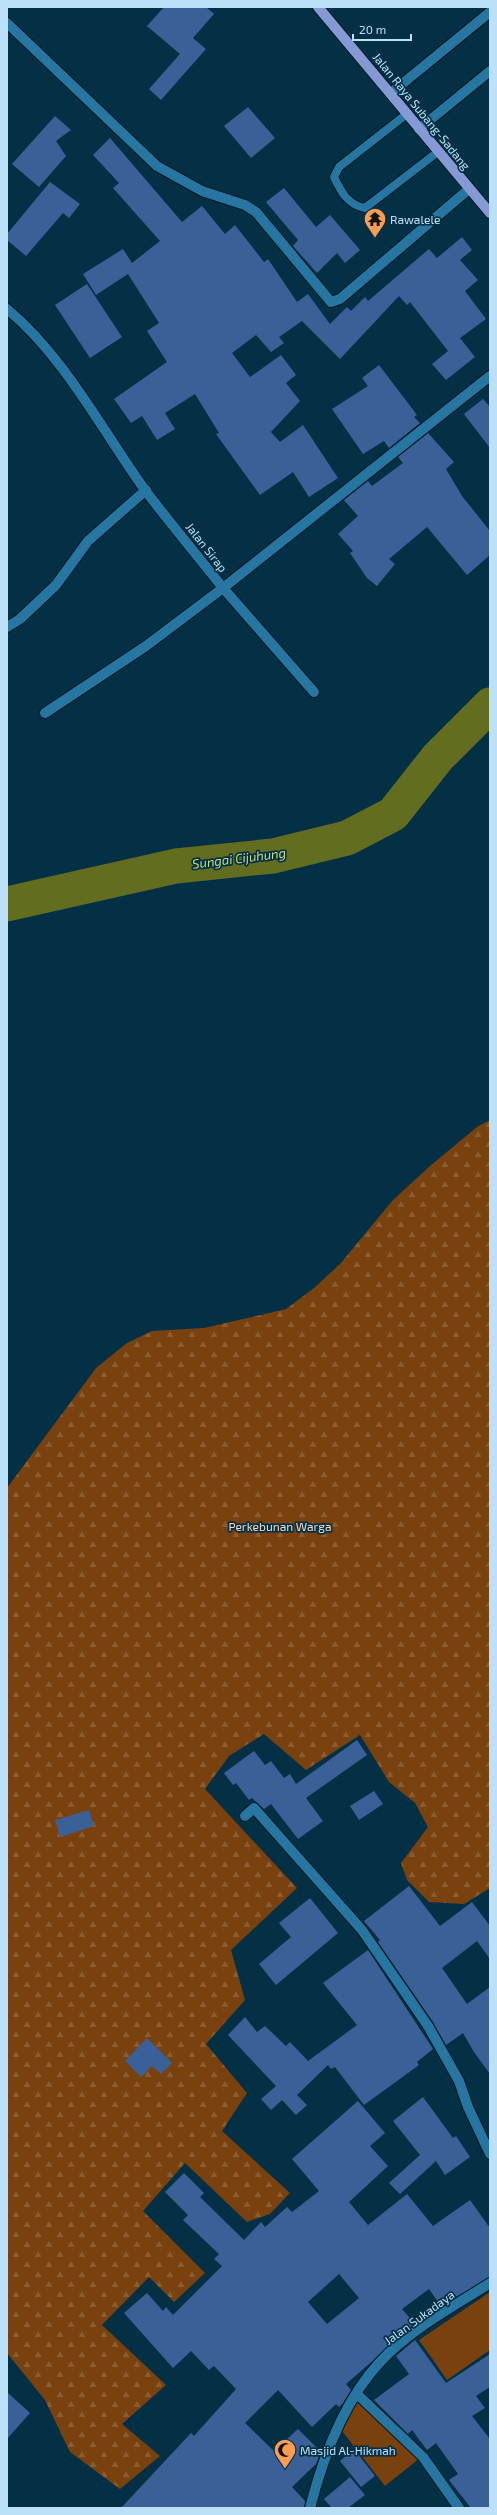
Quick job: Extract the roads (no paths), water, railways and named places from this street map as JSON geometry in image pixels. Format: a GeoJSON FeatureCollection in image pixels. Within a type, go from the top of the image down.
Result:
{"type":"FeatureCollection","features":[{"type":"Feature","properties":{"kind":"main road","name":"Jalan Raya Subang-Sadang"},"geometry":{"type":"LineString","coordinates":[[318,7],[391,92],[419,129],[490,213]]}},
{"type":"Feature","properties":{"kind":"street"},"geometry":{"type":"LineString","coordinates":[[391,92],[490,12]]}},
{"type":"Feature","properties":{"kind":"street"},"geometry":{"type":"LineString","coordinates":[[7,23],[157,166],[202,191],[245,205],[256,212],[331,302],[340,299],[469,189]]}},
{"type":"Feature","properties":{"kind":"street"},"geometry":{"type":"LineString","coordinates":[[419,129],[490,71]]}},
{"type":"Feature","properties":{"kind":"street","name":"Jalan Sirap"},"geometry":{"type":"LineString","coordinates":[[7,309],[42,344],[80,393],[146,490],[223,588],[490,376]]}},
{"type":"Feature","properties":{"kind":"street"},"geometry":{"type":"LineString","coordinates":[[7,627],[20,619],[56,584],[88,541],[146,490]]}},
{"type":"Feature","properties":{"kind":"street"},"geometry":{"type":"LineString","coordinates":[[45,714],[146,646],[223,588],[314,692]]}},
{"type":"Feature","properties":{"kind":"street"},"geometry":{"type":"LineString","coordinates":[[245,1816],[254,1808],[362,1930],[428,2026],[459,2081],[468,2108],[490,2154]]}},
{"type":"Feature","properties":{"kind":"street","name":"Jalan Sukadaya"},"geometry":{"type":"LineString","coordinates":[[310,2508],[343,2418],[368,2376],[394,2348],[490,2283]]}},
{"type":"Feature","properties":{"kind":"street"},"geometry":{"type":"LineString","coordinates":[[357,2394],[423,2457],[459,2508]]}},
{"type":"Feature","properties":{"kind":"lane"},"geometry":{"type":"LineString","coordinates":[[408,113],[339,167],[334,178],[342,194],[355,206],[365,208],[439,151]]}},
{"type":"Feature","properties":{"kind":"waterway","name":"Sungai Cijuhung"},"geometry":{"type":"LineString","coordinates":[[7,904],[176,866],[273,856],[347,838],[393,814],[438,757],[490,705]]}},
{"type":"Feature","properties":{"kind":"place","name":"Rawalele"},"geometry":{"type":"Point","coordinates":[375,238]}},
{"type":"Feature","properties":{"kind":"place","name":"Masjid Al-Hikmah"},"geometry":{"type":"Point","coordinates":[285,2470]}},
{"type":"Feature","properties":{"kind":"park label","name":"Perkebunan Warga"},"geometry":{"type":"Point","coordinates":[280,1526]}}]}
